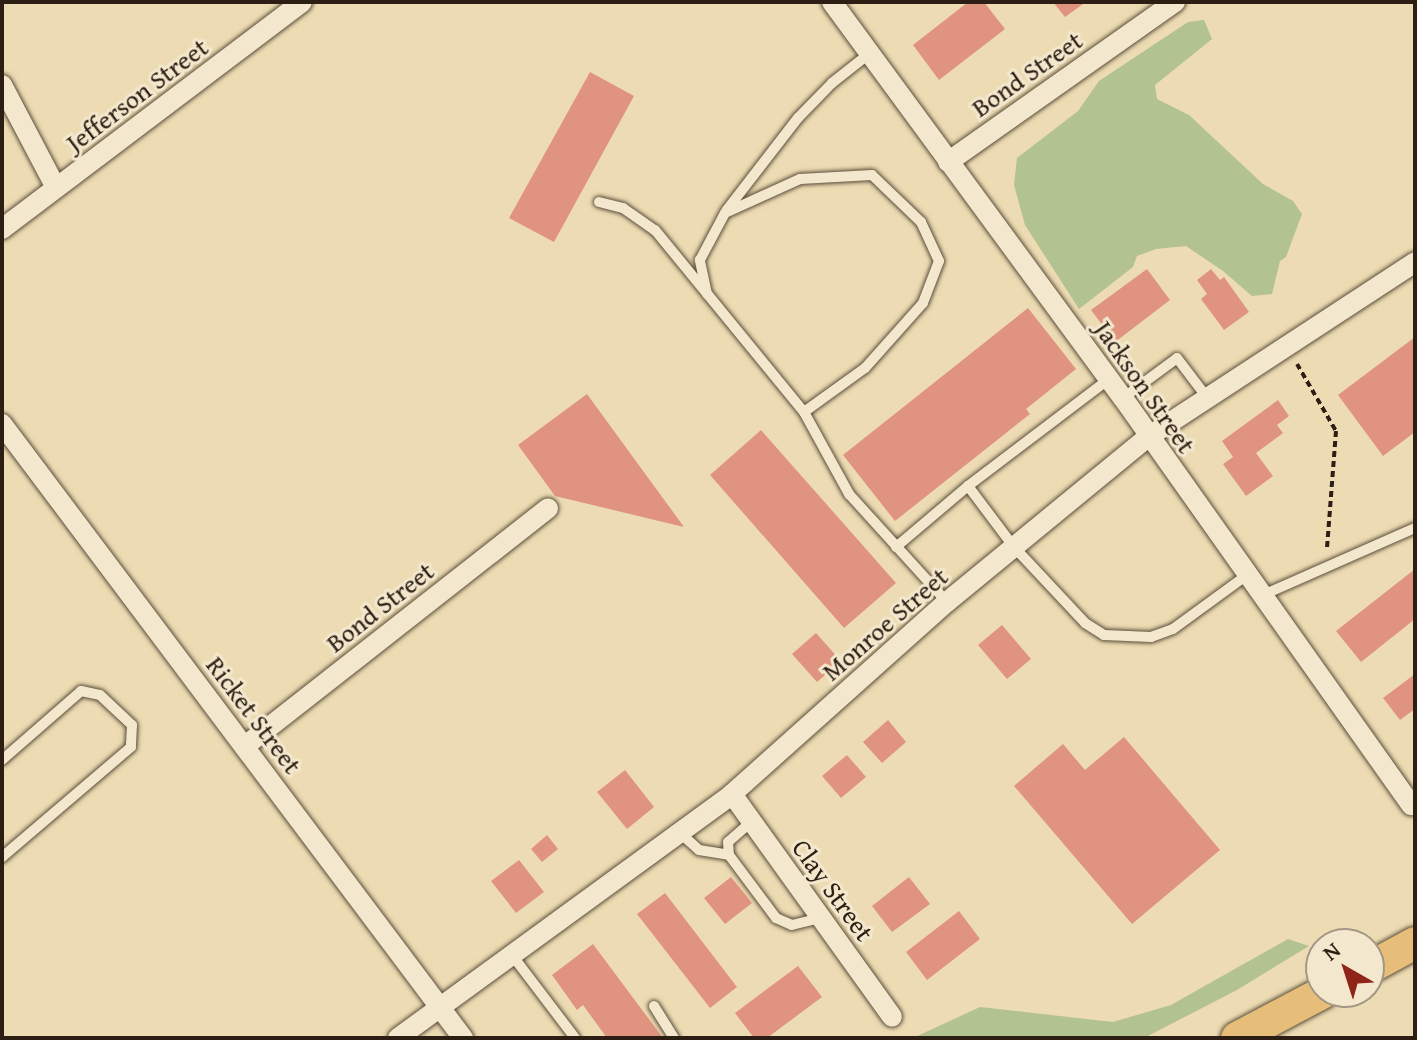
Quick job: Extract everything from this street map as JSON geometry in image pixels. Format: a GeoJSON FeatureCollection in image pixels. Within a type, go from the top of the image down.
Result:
{"type":"FeatureCollection","features":[{"type":"Feature","properties":{"kind":"highway"},"geometry":{"type":"LineString","coordinates":[[1385,959],[1415,943]]}},
{"type":"Feature","properties":{"kind":"highway"},"geometry":{"type":"LineString","coordinates":[[1237,1038],[1305,1002]]}},
{"type":"Feature","properties":{"kind":"street","name":"Jefferson Street"},"geometry":{"type":"LineString","coordinates":[[2,229],[302,2]]}},
{"type":"Feature","properties":{"kind":"street","name":"Jackson Street"},"geometry":{"type":"LineString","coordinates":[[832,2],[1123,398],[1411,805]]}},
{"type":"Feature","properties":{"kind":"street","name":"Bond Street"},"geometry":{"type":"LineString","coordinates":[[948,162],[1175,2]]}},
{"type":"Feature","properties":{"kind":"street"},"geometry":{"type":"LineString","coordinates":[[2,85],[56,188]]}},
{"type":"Feature","properties":{"kind":"street","name":"Monroe Street"},"geometry":{"type":"LineString","coordinates":[[398,1038],[732,794],[947,602],[1148,437],[1206,396],[1415,262]]}},
{"type":"Feature","properties":{"kind":"street","name":"Ricket Street"},"geometry":{"type":"LineString","coordinates":[[2,424],[463,1038]]}},
{"type":"Feature","properties":{"kind":"street","name":"Bond Street"},"geometry":{"type":"LineString","coordinates":[[245,746],[548,508]]}},
{"type":"Feature","properties":{"kind":"street","name":"Clay Street"},"geometry":{"type":"LineString","coordinates":[[732,794],[892,1017]]}},
{"type":"Feature","properties":{"kind":"lane"},"geometry":{"type":"LineString","coordinates":[[707,294],[700,260],[725,213],[798,118],[832,83],[870,53]]}},
{"type":"Feature","properties":{"kind":"lane"},"geometry":{"type":"LineString","coordinates":[[725,213],[800,179],[872,175],[921,222],[939,261],[923,303],[865,368],[804,412]]}},
{"type":"Feature","properties":{"kind":"lane"},"geometry":{"type":"LineString","coordinates":[[599,202],[623,208],[655,230],[804,412],[849,494],[947,602]]}},
{"type":"Feature","properties":{"kind":"lane"},"geometry":{"type":"LineString","coordinates":[[1123,398],[1177,358],[1206,396]]}},
{"type":"Feature","properties":{"kind":"lane"},"geometry":{"type":"LineString","coordinates":[[896,547],[968,486],[1109,379]]}},
{"type":"Feature","properties":{"kind":"lane"},"geometry":{"type":"LineString","coordinates":[[968,486],[1014,547],[1085,623],[1104,635],[1151,637],[1173,629],[1247,575]]}},
{"type":"Feature","properties":{"kind":"lane"},"geometry":{"type":"LineString","coordinates":[[1263,595],[1415,528]]}},
{"type":"Feature","properties":{"kind":"lane"},"geometry":{"type":"LineString","coordinates":[[2,760],[81,691],[100,695],[132,725],[131,747],[2,857]]}},
{"type":"Feature","properties":{"kind":"lane"},"geometry":{"type":"LineString","coordinates":[[751,822],[728,842],[729,855],[776,918],[792,925],[820,918]]}},
{"type":"Feature","properties":{"kind":"lane"},"geometry":{"type":"LineString","coordinates":[[679,832],[699,850],[729,855]]}},
{"type":"Feature","properties":{"kind":"lane"},"geometry":{"type":"LineString","coordinates":[[512,955],[575,1038]]}},
{"type":"Feature","properties":{"kind":"lane"},"geometry":{"type":"LineString","coordinates":[[654,1006],[674,1038]]}},
{"type":"Feature","properties":{"kind":"path"},"geometry":{"type":"LineString","coordinates":[[1286,345],[1336,431],[1323,571]]}},
{"type":"Feature","properties":{"kind":"green space"},"geometry":{"type":"Polygon","coordinates":[[[1204,20],[1212,39],[1155,85],[1157,99],[1189,115],[1263,184],[1293,201],[1302,214],[1286,257],[1280,261],[1272,294],[1252,296],[1223,271],[1186,246],[1156,249],[1137,256],[1133,267],[1079,309],[1025,225],[1014,185],[1017,158],[1078,111],[1099,81],[1188,22],[1204,20]]]}},
{"type":"Feature","properties":{"kind":"green space"},"geometry":{"type":"Polygon","coordinates":[[[1288,939],[1305,945],[1305,948],[1237,990],[1144,1038],[913,1038],[980,1007],[1113,1022],[1171,1005],[1288,939]]]}},
{"type":"Feature","properties":{"kind":"building"},"geometry":{"type":"Polygon","coordinates":[[[968,2],[984,2],[1005,29],[939,80],[913,45],[968,2]]]}},
{"type":"Feature","properties":{"kind":"building"},"geometry":{"type":"Polygon","coordinates":[[[1053,2],[1086,2],[1065,17],[1053,2]]]}},
{"type":"Feature","properties":{"kind":"building"},"geometry":{"type":"Polygon","coordinates":[[[590,72],[634,96],[554,242],[509,218],[590,72]]]}},
{"type":"Feature","properties":{"kind":"building"},"geometry":{"type":"Polygon","coordinates":[[[1147,269],[1170,300],[1115,342],[1091,310],[1147,269]]]}},
{"type":"Feature","properties":{"kind":"building"},"geometry":{"type":"Polygon","coordinates":[[[1211,269],[1220,280],[1224,277],[1249,312],[1224,330],[1201,299],[1207,294],[1197,280],[1211,269]]]}},
{"type":"Feature","properties":{"kind":"building"},"geometry":{"type":"Polygon","coordinates":[[[1028,308],[1076,369],[1026,409],[1030,414],[895,521],[843,455],[1028,308]]]}},
{"type":"Feature","properties":{"kind":"building"},"geometry":{"type":"Polygon","coordinates":[[[1415,337],[1415,432],[1383,456],[1338,395],[1415,337]]]}},
{"type":"Feature","properties":{"kind":"building"},"geometry":{"type":"Polygon","coordinates":[[[587,394],[684,527],[555,496],[518,445],[587,394]]]}},
{"type":"Feature","properties":{"kind":"building"},"geometry":{"type":"Polygon","coordinates":[[[1278,400],[1289,416],[1277,425],[1283,433],[1256,453],[1273,476],[1246,496],[1223,464],[1233,457],[1222,441],[1278,400]]]}},
{"type":"Feature","properties":{"kind":"building"},"geometry":{"type":"Polygon","coordinates":[[[761,430],[896,583],[844,628],[710,475],[761,430]]]}},
{"type":"Feature","properties":{"kind":"building"},"geometry":{"type":"Polygon","coordinates":[[[1415,569],[1415,619],[1361,662],[1336,631],[1415,569]]]}},
{"type":"Feature","properties":{"kind":"building"},"geometry":{"type":"Polygon","coordinates":[[[1002,625],[1031,659],[1007,679],[978,645],[1002,625]]]}},
{"type":"Feature","properties":{"kind":"building"},"geometry":{"type":"Polygon","coordinates":[[[816,633],[841,661],[817,682],[792,654],[816,633]]]}},
{"type":"Feature","properties":{"kind":"building"},"geometry":{"type":"Polygon","coordinates":[[[1415,674],[1415,709],[1400,720],[1383,698],[1415,674]]]}},
{"type":"Feature","properties":{"kind":"building"},"geometry":{"type":"Polygon","coordinates":[[[888,720],[906,742],[882,763],[863,742],[888,720]]]}},
{"type":"Feature","properties":{"kind":"building"},"geometry":{"type":"Polygon","coordinates":[[[1124,737],[1220,850],[1132,924],[1014,786],[1063,744],[1085,770],[1124,737]]]}},
{"type":"Feature","properties":{"kind":"building"},"geometry":{"type":"Polygon","coordinates":[[[847,755],[866,777],[841,798],[822,776],[847,755]]]}},
{"type":"Feature","properties":{"kind":"building"},"geometry":{"type":"Polygon","coordinates":[[[625,770],[654,807],[627,829],[597,792],[625,770]]]}},
{"type":"Feature","properties":{"kind":"building"},"geometry":{"type":"Polygon","coordinates":[[[547,835],[558,849],[542,862],[531,849],[547,835]]]}},
{"type":"Feature","properties":{"kind":"building"},"geometry":{"type":"Polygon","coordinates":[[[519,860],[544,892],[516,913],[491,881],[519,860]]]}},
{"type":"Feature","properties":{"kind":"building"},"geometry":{"type":"Polygon","coordinates":[[[731,877],[752,903],[725,924],[704,898],[731,877]]]}},
{"type":"Feature","properties":{"kind":"building"},"geometry":{"type":"Polygon","coordinates":[[[909,877],[930,904],[892,932],[872,906],[909,877]]]}},
{"type":"Feature","properties":{"kind":"building"},"geometry":{"type":"Polygon","coordinates":[[[665,893],[737,987],[710,1008],[637,914],[665,893]]]}},
{"type":"Feature","properties":{"kind":"building"},"geometry":{"type":"Polygon","coordinates":[[[959,911],[980,939],[927,980],[906,952],[959,911]]]}},
{"type":"Feature","properties":{"kind":"building"},"geometry":{"type":"Polygon","coordinates":[[[593,944],[663,1038],[607,1038],[583,1005],[577,1010],[552,975],[593,944]]]}},
{"type":"Feature","properties":{"kind":"building"},"geometry":{"type":"Polygon","coordinates":[[[798,966],[822,997],[767,1038],[754,1038],[735,1013],[798,966]]]}}]}
